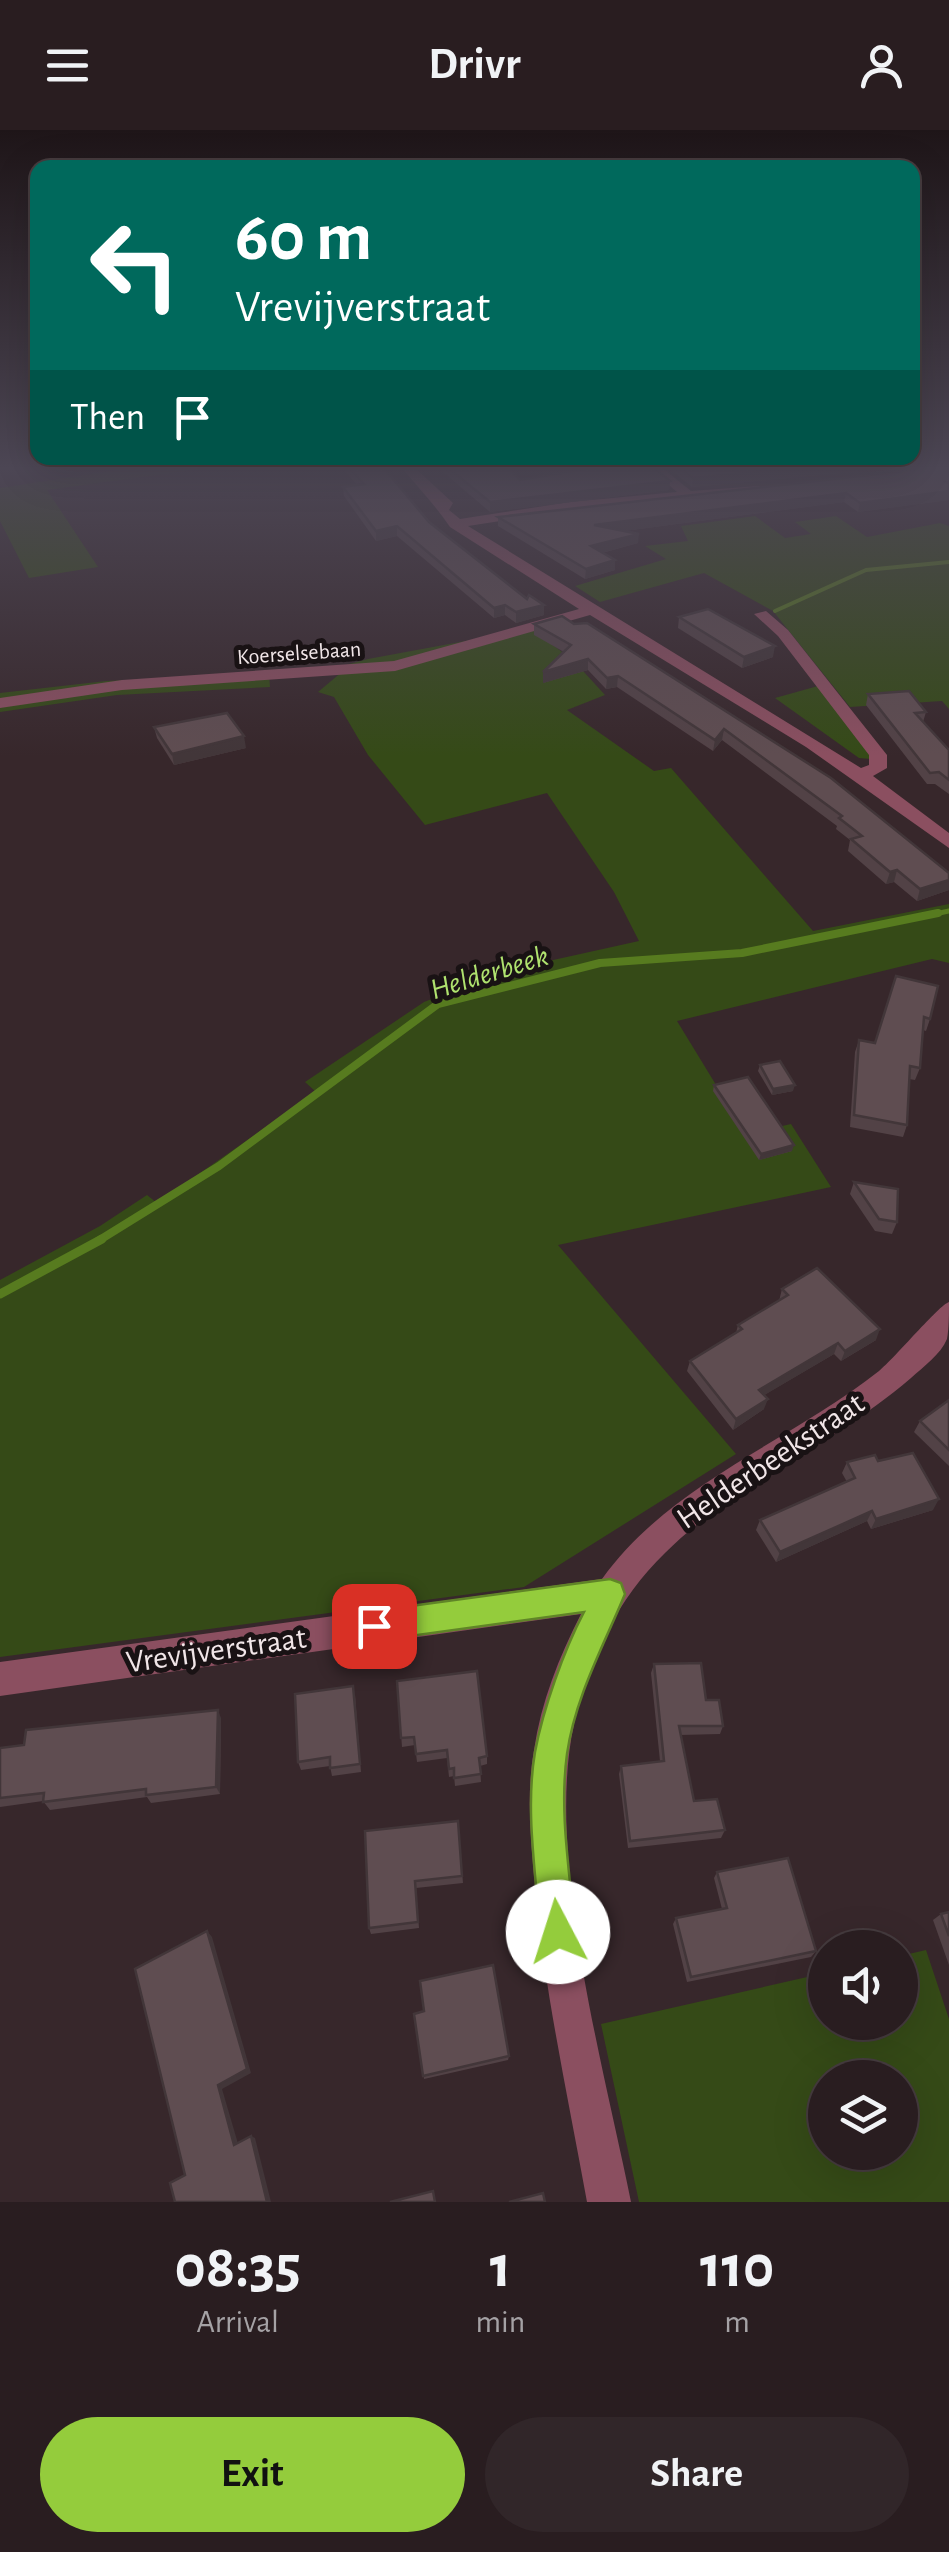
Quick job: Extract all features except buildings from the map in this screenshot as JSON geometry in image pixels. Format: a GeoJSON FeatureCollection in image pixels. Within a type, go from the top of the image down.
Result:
{"type":"FeatureCollection","features":[{"type":"Feature","properties":{"kind":"street"},"geometry":{"type":"LineString","coordinates":[[518,563],[859,775],[949,842]]}},
{"type":"Feature","properties":{"kind":"street","name":"Koerselsebaan"},"geometry":{"type":"LineString","coordinates":[[0,703],[122,685],[395,666],[594,609]]}},
{"type":"Feature","properties":{"kind":"street"},"geometry":{"type":"LineString","coordinates":[[760,614],[783,633],[878,755],[878,768],[859,775]]}},
{"type":"Feature","properties":{"kind":"street","name":"Helderbeekstraat"},"geometry":{"type":"LineString","coordinates":[[609,2202],[558,1932],[548,1811],[551,1751],[565,1696],[585,1642],[610,1594],[678,1518],[889,1379],[940,1332],[949,1313]]}},
{"type":"Feature","properties":{"kind":"street","name":"Vrevijverstraat"},"geometry":{"type":"LineString","coordinates":[[0,1680],[610,1594]]}},
{"type":"Feature","properties":{"kind":"green space"},"geometry":{"type":"Polygon","coordinates":[[[21,563],[95,563],[98,567],[29,578],[21,563]]]}},
{"type":"Feature","properties":{"kind":"green space"},"geometry":{"type":"Polygon","coordinates":[[[654,563],[949,563],[949,709],[942,701],[850,707],[773,611],[704,573],[600,602],[575,586],[654,563]]]}},
{"type":"Feature","properties":{"kind":"green space"},"geometry":{"type":"Polygon","coordinates":[[[531,629],[573,660],[605,695],[567,710],[654,771],[671,768],[813,931],[949,904],[949,963],[932,959],[677,1021],[746,1134],[791,1124],[831,1187],[558,1245],[736,1454],[524,1587],[0,1657],[0,1280],[100,1226],[147,1195],[157,1203],[316,1092],[305,1082],[424,1002],[503,971],[639,941],[614,892],[547,793],[425,825],[368,755],[334,697],[318,692],[343,671],[324,671],[368,659],[531,629]]]}},
{"type":"Feature","properties":{"kind":"green space"},"geometry":{"type":"Polygon","coordinates":[[[269,674],[270,687],[117,695],[0,712],[0,693],[106,681],[269,674]]]}},
{"type":"Feature","properties":{"kind":"green space"},"geometry":{"type":"Polygon","coordinates":[[[818,686],[871,759],[859,758],[775,698],[818,686]]]}},
{"type":"Feature","properties":{"kind":"green space"},"geometry":{"type":"Polygon","coordinates":[[[926,1950],[949,2019],[949,2202],[639,2202],[601,2024],[808,1977],[808,2040],[918,2040],[918,1952],[926,1950]]]}},
{"type":"Feature","properties":{"kind":"waterway"},"geometry":{"type":"LineString","coordinates":[[775,611],[866,570],[942,563]]}},
{"type":"Feature","properties":{"kind":"waterway","name":"Helderbeek"},"geometry":{"type":"LineString","coordinates":[[926,916],[949,911]]}},
{"type":"Feature","properties":{"kind":"waterway","name":"Helderbeek"},"geometry":{"type":"LineString","coordinates":[[98,1241],[219,1166],[438,1004],[600,963],[742,953],[938,913]]}},
{"type":"Feature","properties":{"kind":"waterway","name":"Helderbeek"},"geometry":{"type":"LineString","coordinates":[[0,1294],[102,1239]]}},
{"type":"Feature","properties":{"kind":"route"},"geometry":{"type":"LineString","coordinates":[[374,1626],[610,1594],[585,1642],[565,1696],[551,1751],[548,1811],[558,1932]]}}]}
